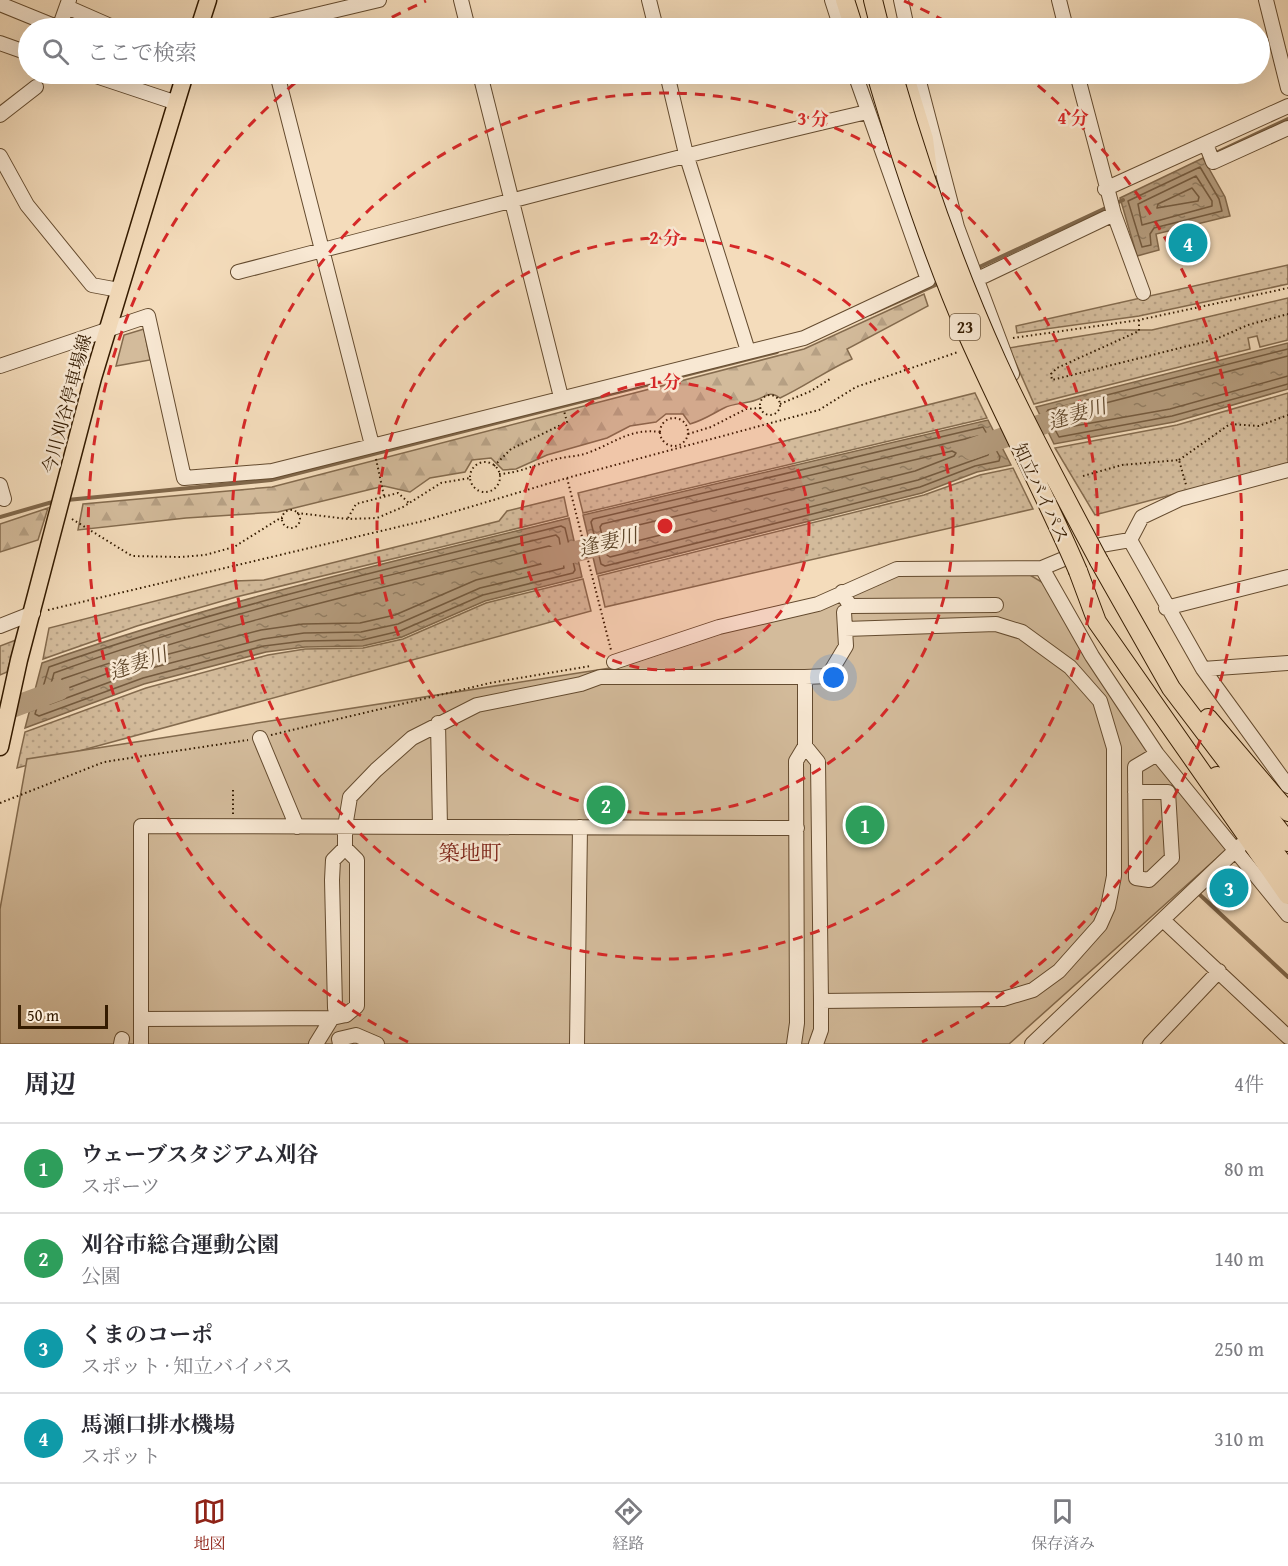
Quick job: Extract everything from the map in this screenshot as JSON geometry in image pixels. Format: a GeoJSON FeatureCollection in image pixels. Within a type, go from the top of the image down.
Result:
{"type":"FeatureCollection","features":[{"type":"Feature","properties":{"kind":"highway"},"geometry":{"type":"LineString","coordinates":[[845,0],[851,18]]}},
{"type":"Feature","properties":{"kind":"highway"},"geometry":{"type":"LineString","coordinates":[[856,0],[860,18]]}},
{"type":"Feature","properties":{"kind":"highway"},"geometry":{"type":"LineString","coordinates":[[873,0],[878,18]]}},
{"type":"Feature","properties":{"kind":"highway"},"geometry":{"type":"LineString","coordinates":[[884,0],[888,18]]}},
{"type":"Feature","properties":{"kind":"highway","name":"知立バイパス"},"geometry":{"type":"LineString","coordinates":[[879,84],[935,254],[968,335],[1049,504],[1072,565],[1111,627],[1175,720],[1288,870]]}},
{"type":"Feature","properties":{"kind":"highway","name":"知立バイパス"},"geometry":{"type":"LineString","coordinates":[[896,84],[933,200],[997,360],[1038,447],[1100,553],[1171,688],[1288,842]]}},
{"type":"Feature","properties":{"kind":"highway"},"geometry":{"type":"LineString","coordinates":[[907,84],[924,139],[933,200]]}},
{"type":"Feature","properties":{"kind":"highway","name":"23"},"geometry":{"type":"LineString","coordinates":[[1072,565],[1097,622],[1288,895]]}},
{"type":"Feature","properties":{"kind":"highway"},"geometry":{"type":"LineString","coordinates":[[1171,688],[1207,717],[1288,812]]}},
{"type":"Feature","properties":{"kind":"main road"},"geometry":{"type":"LineString","coordinates":[[202,18],[208,0]]}},
{"type":"Feature","properties":{"kind":"main road","name":"今川刈谷停車場線"},"geometry":{"type":"LineString","coordinates":[[0,747],[19,660],[107,330],[183,84]]}},
{"type":"Feature","properties":{"kind":"street"},"geometry":{"type":"LineString","coordinates":[[305,18],[379,0]]}},
{"type":"Feature","properties":{"kind":"street"},"geometry":{"type":"LineString","coordinates":[[461,0],[466,18]]}},
{"type":"Feature","properties":{"kind":"street"},"geometry":{"type":"LineString","coordinates":[[649,0],[654,18]]}},
{"type":"Feature","properties":{"kind":"street"},"geometry":{"type":"LineString","coordinates":[[832,0],[838,18]]}},
{"type":"Feature","properties":{"kind":"street"},"geometry":{"type":"LineString","coordinates":[[901,0],[905,18]]}},
{"type":"Feature","properties":{"kind":"street"},"geometry":{"type":"LineString","coordinates":[[1059,0],[1064,18]]}},
{"type":"Feature","properties":{"kind":"street"},"geometry":{"type":"LineString","coordinates":[[1266,0],[1288,88]]}},
{"type":"Feature","properties":{"kind":"street"},"geometry":{"type":"LineString","coordinates":[[63,18],[68,3],[96,18]]}},
{"type":"Feature","properties":{"kind":"street"},"geometry":{"type":"LineString","coordinates":[[0,4],[34,18]]}},
{"type":"Feature","properties":{"kind":"street"},"geometry":{"type":"LineString","coordinates":[[0,43],[18,49]]}},
{"type":"Feature","properties":{"kind":"street"},"geometry":{"type":"LineString","coordinates":[[120,84],[177,103]]}},
{"type":"Feature","properties":{"kind":"street"},"geometry":{"type":"LineString","coordinates":[[280,84],[374,451]]}},
{"type":"Feature","properties":{"kind":"street"},"geometry":{"type":"LineString","coordinates":[[483,84],[561,397]]}},
{"type":"Feature","properties":{"kind":"street"},"geometry":{"type":"LineString","coordinates":[[669,84],[686,154],[748,351]]}},
{"type":"Feature","properties":{"kind":"street"},"geometry":{"type":"LineString","coordinates":[[0,366],[148,316],[184,477],[272,471],[374,451],[561,397],[804,338],[928,280],[858,84]]}},
{"type":"Feature","properties":{"kind":"street"},"geometry":{"type":"LineString","coordinates":[[920,84],[957,227],[1011,372],[1051,453]]}},
{"type":"Feature","properties":{"kind":"street"},"geometry":{"type":"LineString","coordinates":[[1079,84],[1105,189],[1143,293]]}},
{"type":"Feature","properties":{"kind":"street"},"geometry":{"type":"LineString","coordinates":[[0,115],[36,87]]}},
{"type":"Feature","properties":{"kind":"street"},"geometry":{"type":"LineString","coordinates":[[1105,189],[1288,106]]}},
{"type":"Feature","properties":{"kind":"street"},"geometry":{"type":"LineString","coordinates":[[238,272],[513,202],[686,154],[867,112]]}},
{"type":"Feature","properties":{"kind":"street"},"geometry":{"type":"LineString","coordinates":[[1206,144],[1214,162],[1288,128]]}},
{"type":"Feature","properties":{"kind":"street"},"geometry":{"type":"LineString","coordinates":[[0,156],[27,204],[92,285],[119,290]]}},
{"type":"Feature","properties":{"kind":"street"},"geometry":{"type":"LineString","coordinates":[[984,276],[1114,214]]}},
{"type":"Feature","properties":{"kind":"street"},"geometry":{"type":"LineString","coordinates":[[1100,553],[1130,540],[1142,517],[1189,496],[1288,470]]}},
{"type":"Feature","properties":{"kind":"street"},"geometry":{"type":"LineString","coordinates":[[1130,540],[1166,608],[1203,669],[1288,786]]}},
{"type":"Feature","properties":{"kind":"street"},"geometry":{"type":"LineString","coordinates":[[614,662],[719,627],[818,603],[897,569],[1042,568],[1072,565]]}},
{"type":"Feature","properties":{"kind":"street"},"geometry":{"type":"LineString","coordinates":[[1042,568],[1092,656],[1157,753],[1240,846],[1288,915]]}},
{"type":"Feature","properties":{"kind":"street"},"geometry":{"type":"LineString","coordinates":[[1166,608],[1288,578]]}},
{"type":"Feature","properties":{"kind":"street"},"geometry":{"type":"LineString","coordinates":[[842,591],[850,606],[996,604]]}},
{"type":"Feature","properties":{"kind":"street"},"geometry":{"type":"LineString","coordinates":[[316,1044],[339,1017],[357,1006],[357,860],[345,848],[345,827],[350,797],[412,738],[477,705],[581,684],[600,677],[828,676],[846,645],[844,612]]}},
{"type":"Feature","properties":{"kind":"street"},"geometry":{"type":"LineString","coordinates":[[0,626],[33,613]]}},
{"type":"Feature","properties":{"kind":"street"},"geometry":{"type":"LineString","coordinates":[[821,1001],[1003,999],[1033,990],[1059,971],[1100,925],[1108,907],[1114,876],[1114,748],[1100,701],[1070,667],[1022,632],[996,624],[845,629]]}},
{"type":"Feature","properties":{"kind":"street"},"geometry":{"type":"LineString","coordinates":[[1203,669],[1288,663]]}},
{"type":"Feature","properties":{"kind":"street"},"geometry":{"type":"LineString","coordinates":[[794,1044],[797,1023],[796,761],[805,746],[805,677]]}},
{"type":"Feature","properties":{"kind":"street"},"geometry":{"type":"LineString","coordinates":[[438,723],[440,827]]}},
{"type":"Feature","properties":{"kind":"street"},"geometry":{"type":"LineString","coordinates":[[260,738],[297,826]]}},
{"type":"Feature","properties":{"kind":"street"},"geometry":{"type":"LineString","coordinates":[[805,746],[818,762],[821,1001],[820,1030],[816,1044]]}},
{"type":"Feature","properties":{"kind":"street"},"geometry":{"type":"LineString","coordinates":[[1136,792],[1168,792],[1172,858],[1149,880],[1136,878],[1135,767],[1157,753]]}},
{"type":"Feature","properties":{"kind":"street"},"geometry":{"type":"LineString","coordinates":[[141,1044],[141,826],[796,828]]}},
{"type":"Feature","properties":{"kind":"street"},"geometry":{"type":"LineString","coordinates":[[577,1044],[580,827]]}},
{"type":"Feature","properties":{"kind":"street"},"geometry":{"type":"LineString","coordinates":[[1032,1044],[1240,846]]}},
{"type":"Feature","properties":{"kind":"street"},"geometry":{"type":"LineString","coordinates":[[345,848],[333,860],[332,880],[335,1008],[339,1017],[340,1042],[356,1035],[377,1044]]}},
{"type":"Feature","properties":{"kind":"street"},"geometry":{"type":"LineString","coordinates":[[1163,920],[1288,1037]]}},
{"type":"Feature","properties":{"kind":"street"},"geometry":{"type":"LineString","coordinates":[[1150,1044],[1219,971]]}},
{"type":"Feature","properties":{"kind":"street"},"geometry":{"type":"LineString","coordinates":[[141,1019],[339,1017]]}},
{"type":"Feature","properties":{"kind":"path"},"geometry":{"type":"LineString","coordinates":[[1012,338],[1139,320],[1288,288]]}},
{"type":"Feature","properties":{"kind":"path"},"geometry":{"type":"LineString","coordinates":[[1139,320],[1139,331],[1058,368],[1051,374],[1052,380],[1216,339],[1248,324],[1288,314]]}},
{"type":"Feature","properties":{"kind":"path"},"geometry":{"type":"LineString","coordinates":[[33,613],[328,546],[819,410],[856,387],[962,350]]}},
{"type":"Feature","properties":{"kind":"path"},"geometry":{"type":"LineString","coordinates":[[780,404],[795,399],[830,378]]}},
{"type":"Feature","properties":{"kind":"path"},"geometry":{"type":"LineString","coordinates":[[660,432],[667,444],[676,446],[684,442],[688,434],[711,427],[746,409],[761,408],[768,414],[774,414],[779,410],[780,404],[774,396],[768,396],[761,402],[761,408]]}},
{"type":"Feature","properties":{"kind":"path"},"geometry":{"type":"LineString","coordinates":[[1083,476],[1122,465],[1179,460],[1230,424],[1259,426],[1288,415]]}},
{"type":"Feature","properties":{"kind":"path"},"geometry":{"type":"LineString","coordinates":[[660,432],[666,420],[675,418],[683,421],[688,434]]}},
{"type":"Feature","properties":{"kind":"path"},"geometry":{"type":"LineString","coordinates":[[494,465],[511,449],[567,422]]}},
{"type":"Feature","properties":{"kind":"path"},"geometry":{"type":"LineString","coordinates":[[499,474],[517,473],[556,459],[591,452],[625,434],[644,430],[660,432]]}},
{"type":"Feature","properties":{"kind":"path"},"geometry":{"type":"LineString","coordinates":[[374,451],[384,496]]}},
{"type":"Feature","properties":{"kind":"path"},"geometry":{"type":"LineString","coordinates":[[1179,460],[1189,496]]}},
{"type":"Feature","properties":{"kind":"path"},"geometry":{"type":"LineString","coordinates":[[485,462],[494,465],[499,474],[496,487],[487,492],[477,490],[470,478],[476,465],[485,462]]}},
{"type":"Feature","properties":{"kind":"path"},"geometry":{"type":"LineString","coordinates":[[59,514],[74,519],[132,556],[205,555],[234,547],[288,510],[348,519],[377,518],[441,483],[470,478]]}},
{"type":"Feature","properties":{"kind":"path"},"geometry":{"type":"LineString","coordinates":[[0,803],[104,762],[260,738],[490,683],[614,662],[567,478]]}},
{"type":"Feature","properties":{"kind":"path"},"geometry":{"type":"LineString","coordinates":[[348,519],[356,504],[384,496],[398,493],[409,502]]}},
{"type":"Feature","properties":{"kind":"path"},"geometry":{"type":"LineString","coordinates":[[282,516],[286,527],[294,528],[300,521],[297,513]]}},
{"type":"Feature","properties":{"kind":"path"},"geometry":{"type":"LineString","coordinates":[[232,790],[232,826]]}},
{"type":"Feature","properties":{"kind":"green space"},"geometry":{"type":"Polygon","coordinates":[[[1288,265],[1288,284],[1139,316],[1017,333],[1016,326],[1288,265]]]}},
{"type":"Feature","properties":{"kind":"green space"},"geometry":{"type":"Polygon","coordinates":[[[924,294],[928,306],[847,349],[852,359],[780,398],[770,394],[752,401],[731,405],[690,424],[683,414],[666,414],[656,422],[630,426],[607,438],[547,455],[516,469],[503,470],[491,458],[472,460],[465,472],[430,478],[410,492],[384,486],[278,512],[186,518],[78,530],[83,504],[272,487],[804,349],[924,294]]]}},
{"type":"Feature","properties":{"kind":"green space"},"geometry":{"type":"Polygon","coordinates":[[[1288,298],[1288,340],[1260,347],[1257,336],[1248,338],[1250,349],[1034,404],[1009,348],[1118,330],[1152,330],[1288,298]]]}},
{"type":"Feature","properties":{"kind":"green space"},"geometry":{"type":"Polygon","coordinates":[[[144,329],[150,360],[116,366],[124,335],[144,329]]]}},
{"type":"Feature","properties":{"kind":"green space"},"geometry":{"type":"Polygon","coordinates":[[[975,393],[987,418],[583,513],[578,493],[975,393]]]}},
{"type":"Feature","properties":{"kind":"green space"},"geometry":{"type":"Polygon","coordinates":[[[1288,393],[1288,464],[1095,515],[1055,448],[1177,425],[1288,393]]]}},
{"type":"Feature","properties":{"kind":"green space"},"geometry":{"type":"Polygon","coordinates":[[[1013,468],[1033,509],[605,607],[598,576],[924,495],[980,475],[1013,468]]]}},
{"type":"Feature","properties":{"kind":"green space"},"geometry":{"type":"Polygon","coordinates":[[[564,497],[568,516],[236,597],[137,626],[43,659],[49,628],[234,581],[264,580],[499,521],[507,511],[564,497]]]}},
{"type":"Feature","properties":{"kind":"green space"},"geometry":{"type":"Polygon","coordinates":[[[48,508],[38,540],[0,552],[0,524],[48,508]]]}},
{"type":"Feature","properties":{"kind":"green space"},"geometry":{"type":"Polygon","coordinates":[[[1025,572],[1045,584],[1227,849],[1009,1044],[0,1044],[0,909],[27,759],[623,666],[896,575],[1025,572]]]}},
{"type":"Feature","properties":{"kind":"green space"},"geometry":{"type":"Polygon","coordinates":[[[583,579],[591,611],[17,768],[25,732],[146,688],[268,655],[305,649],[363,648],[403,639],[486,603],[583,579]]]}},
{"type":"Feature","properties":{"kind":"green space"},"geometry":{"type":"Polygon","coordinates":[[[16,640],[7,672],[0,675],[0,646],[16,640]]]}},
{"type":"Feature","properties":{"kind":"water"},"geometry":{"type":"Polygon","coordinates":[[[1203,158],[1225,197],[1230,216],[1156,234],[1159,250],[1137,256],[1120,198],[1203,158]]]}},
{"type":"Feature","properties":{"kind":"water"},"geometry":{"type":"Polygon","coordinates":[[[1288,343],[1288,389],[1174,422],[1054,444],[1036,407],[1288,343]]]}},
{"type":"Feature","properties":{"kind":"water"},"geometry":{"type":"Polygon","coordinates":[[[988,420],[1011,465],[977,472],[922,493],[597,574],[583,515],[988,420]]]}},
{"type":"Feature","properties":{"kind":"water"},"geometry":{"type":"Polygon","coordinates":[[[569,518],[582,577],[485,601],[402,637],[363,646],[305,647],[266,652],[144,684],[25,728],[42,663],[238,602],[569,518]]]}},
{"type":"Feature","properties":{"kind":"waterway"},"geometry":{"type":"LineString","coordinates":[[1218,152],[1288,119]]}},
{"type":"Feature","properties":{"kind":"waterway"},"geometry":{"type":"LineString","coordinates":[[975,269],[1123,200]]}},
{"type":"Feature","properties":{"kind":"waterway"},"geometry":{"type":"LineString","coordinates":[[870,314],[940,283]]}},
{"type":"Feature","properties":{"kind":"waterway"},"geometry":{"type":"LineString","coordinates":[[67,500],[271,480],[777,352]]}},
{"type":"Feature","properties":{"kind":"waterway","name":"逢妻川"},"geometry":{"type":"LineString","coordinates":[[971,449],[1072,414]]}},
{"type":"Feature","properties":{"kind":"waterway"},"geometry":{"type":"LineString","coordinates":[[0,517],[56,501]]}},
{"type":"Feature","properties":{"kind":"waterway","name":"逢妻川"},"geometry":{"type":"LineString","coordinates":[[550,558],[618,541]]}},
{"type":"Feature","properties":{"kind":"waterway","name":"逢妻川"},"geometry":{"type":"LineString","coordinates":[[0,712],[59,690]]}},
{"type":"Feature","properties":{"kind":"waterway"},"geometry":{"type":"LineString","coordinates":[[1199,894],[1288,977]]}},
{"type":"Feature","properties":{"kind":"place","name":"馬瀬口排水機場"},"geometry":{"type":"Point","coordinates":[1188,243]}},
{"type":"Feature","properties":{"kind":"place","name":"刈谷市総合運動公園"},"geometry":{"type":"Point","coordinates":[606,805]}},
{"type":"Feature","properties":{"kind":"place","name":"ウェーブスタジアム刈谷"},"geometry":{"type":"Point","coordinates":[865,825]}},
{"type":"Feature","properties":{"kind":"place","name":"くまのコーポ"},"geometry":{"type":"Point","coordinates":[1229,888]}},
{"type":"Feature","properties":{"kind":"district","name":"築地町"},"geometry":{"type":"Point","coordinates":[470,853]}}]}
